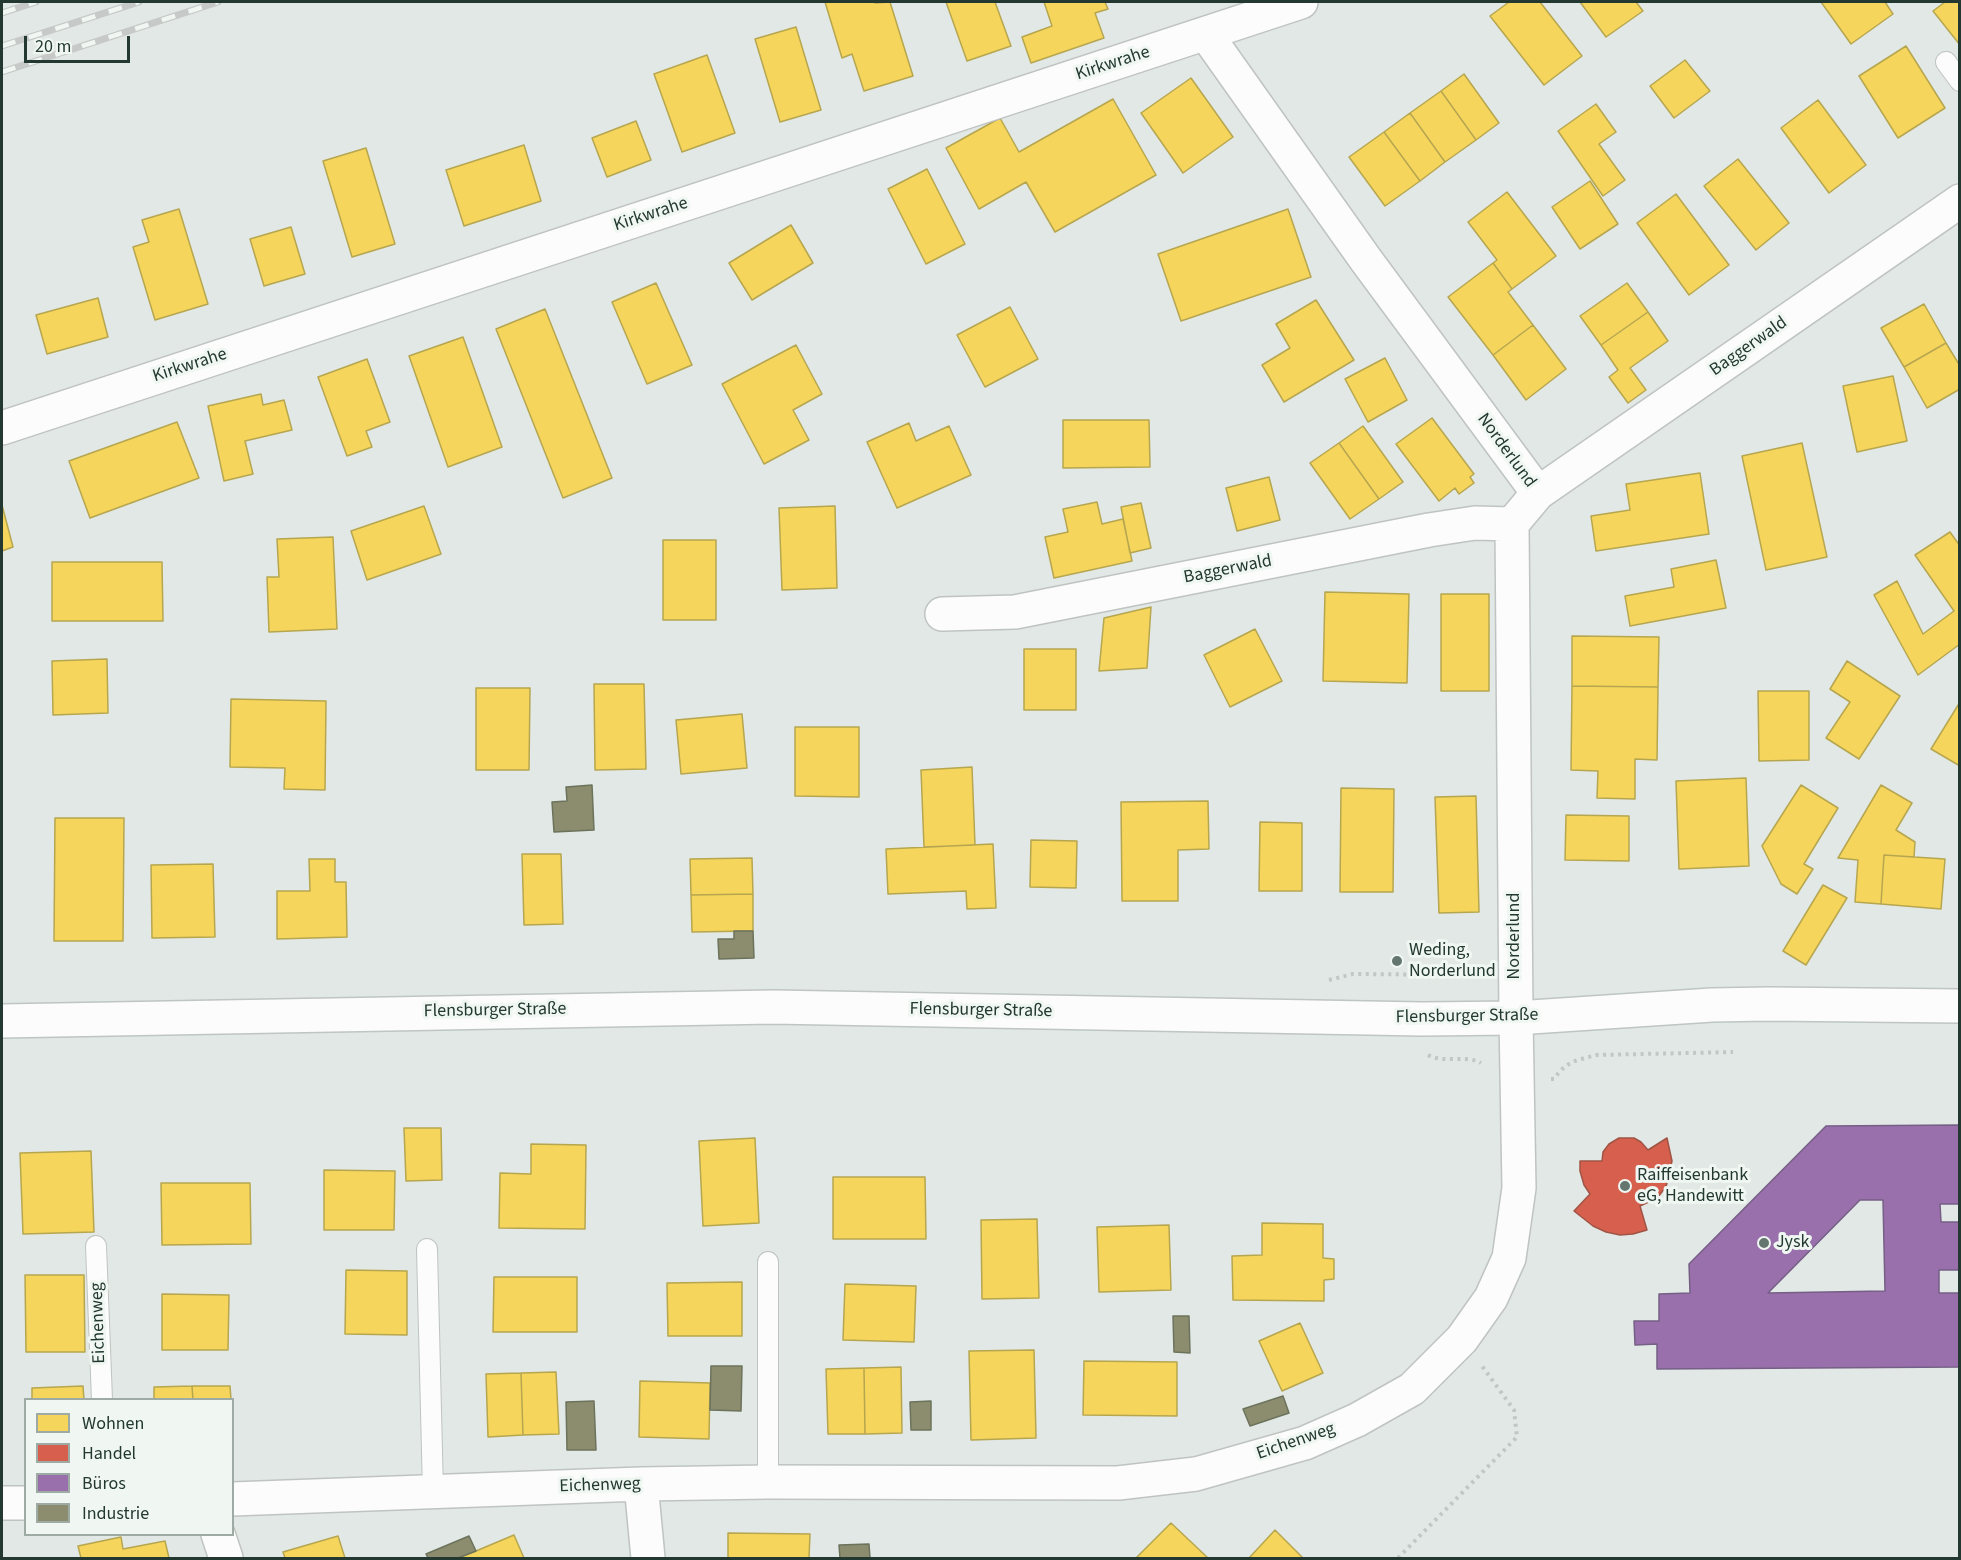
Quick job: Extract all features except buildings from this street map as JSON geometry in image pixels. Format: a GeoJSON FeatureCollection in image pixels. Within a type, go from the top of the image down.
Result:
{"type":"FeatureCollection","features":[{"type":"Feature","properties":{"kind":"street","name":"Kirkwrahe"},"geometry":{"type":"LineString","coordinates":[[2,428],[1301,2]]}},
{"type":"Feature","properties":{"kind":"street","name":"Norderlund"},"geometry":{"type":"LineString","coordinates":[[1206,34],[1366,260],[1538,493],[1512,524],[1516,1018]]}},
{"type":"Feature","properties":{"kind":"street","name":"Baggerwald"},"geometry":{"type":"LineString","coordinates":[[1538,493],[1959,201]]}},
{"type":"Feature","properties":{"kind":"street","name":"Baggerwald"},"geometry":{"type":"LineString","coordinates":[[942,614],[1015,612],[1429,530],[1475,523],[1512,524]]}},
{"type":"Feature","properties":{"kind":"street","name":"Flensburger Straße"},"geometry":{"type":"LineString","coordinates":[[2,1021],[773,1007],[1422,1019],[1516,1018],[1723,1005],[1959,1006]]}},
{"type":"Feature","properties":{"kind":"street","name":"Eichenweg"},"geometry":{"type":"LineString","coordinates":[[234,1499],[641,1484],[1118,1483],[1196,1474],[1305,1443],[1357,1420],[1412,1389],[1462,1339],[1491,1298],[1509,1258],[1519,1188],[1516,1018]]}},
{"type":"Feature","properties":{"kind":"street"},"geometry":{"type":"LineString","coordinates":[[641,1484],[648,1558]]}},
{"type":"Feature","properties":{"kind":"street"},"geometry":{"type":"LineString","coordinates":[[2,1503],[24,1503]]}},
{"type":"Feature","properties":{"kind":"street"},"geometry":{"type":"LineString","coordinates":[[219,1536],[226,1558]]}},
{"type":"Feature","properties":{"kind":"lane"},"geometry":{"type":"LineString","coordinates":[[1946,62],[1959,81]]}},
{"type":"Feature","properties":{"kind":"lane","name":"Eichenweg"},"geometry":{"type":"LineString","coordinates":[[96,1246],[102,1398]]}},
{"type":"Feature","properties":{"kind":"lane"},"geometry":{"type":"LineString","coordinates":[[427,1249],[433,1492]]}},
{"type":"Feature","properties":{"kind":"lane"},"geometry":{"type":"LineString","coordinates":[[768,1262],[768,1482]]}},
{"type":"Feature","properties":{"kind":"path"},"geometry":{"type":"LineString","coordinates":[[1398,1558],[1517,1437],[1515,1410],[1462,1339]]}},
{"type":"Feature","properties":{"kind":"railway"},"geometry":{"type":"LineString","coordinates":[[2,13],[36,2]]}},
{"type":"Feature","properties":{"kind":"railway"},"geometry":{"type":"LineString","coordinates":[[2,46],[139,2]]}},
{"type":"Feature","properties":{"kind":"railway"},"geometry":{"type":"LineString","coordinates":[[2,72],[218,2]]}},
{"type":"Feature","properties":{"kind":"place","name":"Weding, Norderlund"},"geometry":{"type":"Point","coordinates":[1397,961]}},
{"type":"Feature","properties":{"kind":"place","name":"Raiffeisenbank eG, Handewitt"},"geometry":{"type":"Point","coordinates":[1625,1186]}},
{"type":"Feature","properties":{"kind":"place","name":"Jysk"},"geometry":{"type":"Point","coordinates":[1764,1243]}}]}
